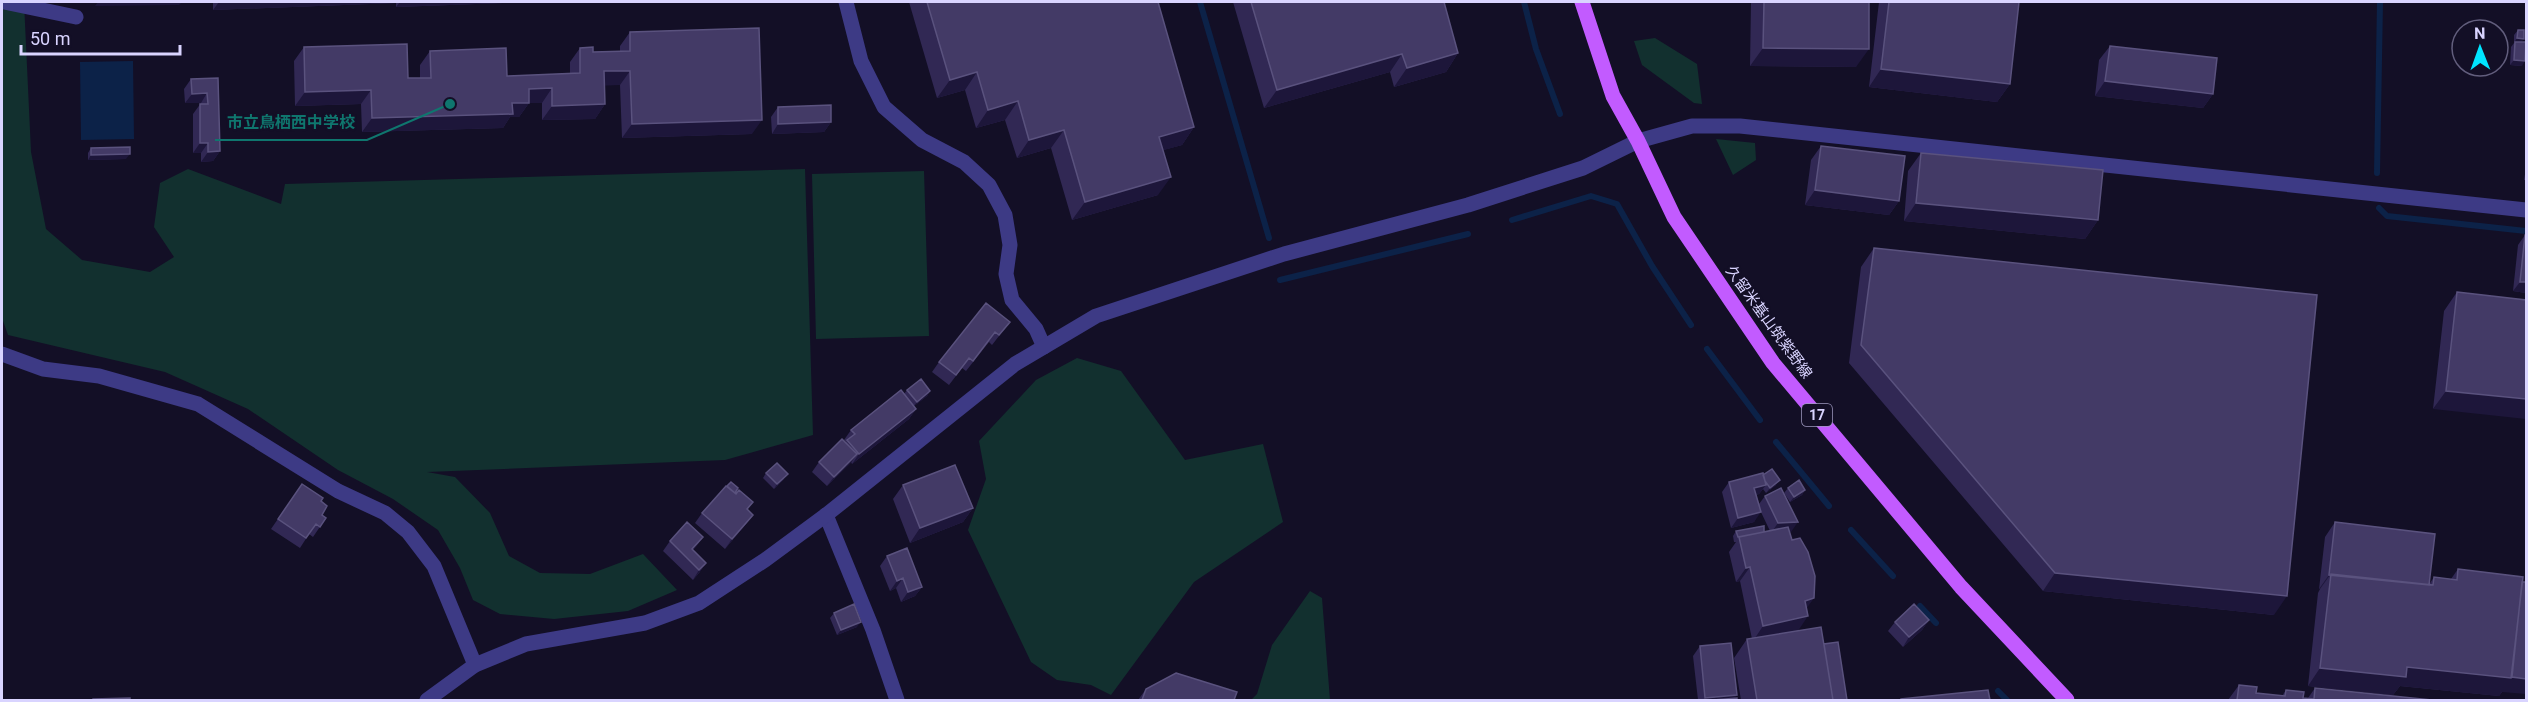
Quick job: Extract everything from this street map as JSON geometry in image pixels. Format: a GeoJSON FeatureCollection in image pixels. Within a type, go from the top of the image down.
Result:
{"type":"FeatureCollection","features":[{"type":"Feature","properties":{"kind":"main road","name":"久留米基山筑紫野線"},"geometry":{"type":"LineString","coordinates":[[1582,2],[1613,96],[1638,141],[1674,217],[1773,363],[1960,587],[2067,700]]}},
{"type":"Feature","properties":{"kind":"street"},"geometry":{"type":"LineString","coordinates":[[4,2],[76,17]]}},
{"type":"Feature","properties":{"kind":"street"},"geometry":{"type":"LineString","coordinates":[[846,2],[861,61],[884,107],[922,140],[964,162],[988,185],[1005,215],[1010,245],[1006,274],[1012,300],[1036,329],[1044,346]]}},
{"type":"Feature","properties":{"kind":"street"},"geometry":{"type":"LineString","coordinates":[[427,700],[475,665],[526,644],[645,623],[699,603],[765,560],[826,515],[1015,364],[1096,316],[1284,254],[1468,205],[1583,168],[1638,141],[1692,126],[1740,126],[2526,210]]}},
{"type":"Feature","properties":{"kind":"street"},"geometry":{"type":"LineString","coordinates":[[2,354],[43,369],[99,376],[198,404],[338,491],[385,513],[408,532],[434,566],[475,665]]}},
{"type":"Feature","properties":{"kind":"street"},"geometry":{"type":"LineString","coordinates":[[826,515],[873,630],[897,700]]}},
{"type":"Feature","properties":{"kind":"green space"},"geometry":{"type":"Polygon","coordinates":[[[2,2],[24,2],[31,152],[46,229],[82,260],[150,272],[174,257],[154,227],[160,183],[188,169],[281,204],[285,184],[805,169],[813,435],[725,460],[427,472],[455,477],[490,513],[509,556],[540,573],[590,574],[643,554],[677,590],[628,611],[554,619],[500,614],[473,600],[460,568],[438,530],[393,499],[338,470],[248,409],[165,372],[8,335],[2,318],[2,2]]]}},
{"type":"Feature","properties":{"kind":"green space"},"geometry":{"type":"Polygon","coordinates":[[[1655,38],[1697,64],[1702,104],[1694,103],[1642,65],[1634,41],[1655,38]]]}},
{"type":"Feature","properties":{"kind":"green space"},"geometry":{"type":"Polygon","coordinates":[[[1716,139],[1755,143],[1756,160],[1733,175],[1716,139]]]}},
{"type":"Feature","properties":{"kind":"green space"},"geometry":{"type":"Polygon","coordinates":[[[924,171],[929,336],[816,339],[812,174],[924,171]]]}},
{"type":"Feature","properties":{"kind":"green space"},"geometry":{"type":"Polygon","coordinates":[[[1077,358],[1121,371],[1185,460],[1263,444],[1283,522],[1194,582],[1111,695],[1091,685],[1057,680],[1031,662],[968,530],[986,479],[979,441],[1036,380],[1077,358]]]}},
{"type":"Feature","properties":{"kind":"green space"},"geometry":{"type":"Polygon","coordinates":[[[1310,591],[1322,598],[1330,700],[1251,700],[1257,694],[1272,645],[1310,591]]]}},
{"type":"Feature","properties":{"kind":"water"},"geometry":{"type":"Polygon","coordinates":[[[133,61],[134,139],[81,140],[80,62],[133,61]]]}},
{"type":"Feature","properties":{"kind":"building"},"geometry":{"type":"Polygon","coordinates":[[[927,2],[1158,2],[1194,127],[1159,137],[1171,177],[1085,202],[1064,130],[1029,140],[1018,101],[988,110],[977,72],[950,80],[927,2]]]}},
{"type":"Feature","properties":{"kind":"building"},"geometry":{"type":"Polygon","coordinates":[[[1251,2],[1444,2],[1458,53],[1407,68],[1402,54],[1277,90],[1251,2]]]}},
{"type":"Feature","properties":{"kind":"building"},"geometry":{"type":"Polygon","coordinates":[[[1764,2],[1869,2],[1869,49],[1763,48],[1764,2]]]}},
{"type":"Feature","properties":{"kind":"building"},"geometry":{"type":"Polygon","coordinates":[[[1889,2],[2019,2],[2010,84],[1881,69],[1889,2]]]}},
{"type":"Feature","properties":{"kind":"building"},"geometry":{"type":"Polygon","coordinates":[[[759,28],[762,120],[632,124],[630,71],[604,71],[605,104],[552,106],[552,88],[529,89],[529,103],[512,103],[513,114],[372,118],[371,90],[305,92],[304,47],[407,44],[408,78],[431,78],[430,51],[506,48],[507,76],[580,73],[580,48],[593,47],[593,52],[630,51],[630,32],[759,28]]]}},
{"type":"Feature","properties":{"kind":"building"},"geometry":{"type":"Polygon","coordinates":[[[2518,30],[2524,30],[2524,39],[2517,38],[2518,30]]]}},
{"type":"Feature","properties":{"kind":"building"},"geometry":{"type":"Polygon","coordinates":[[[2515,42],[2526,42],[2525,61],[2514,60],[2515,42]]]}},
{"type":"Feature","properties":{"kind":"building"},"geometry":{"type":"Polygon","coordinates":[[[2110,46],[2217,58],[2213,94],[2105,81],[2110,46]]]}},
{"type":"Feature","properties":{"kind":"building"},"geometry":{"type":"Polygon","coordinates":[[[218,78],[220,151],[208,152],[208,143],[200,143],[200,104],[208,104],[207,93],[192,94],[191,79],[218,78]]]}},
{"type":"Feature","properties":{"kind":"building"},"geometry":{"type":"Polygon","coordinates":[[[831,105],[831,122],[778,124],[778,107],[831,105]]]}},
{"type":"Feature","properties":{"kind":"building"},"geometry":{"type":"Polygon","coordinates":[[[1821,146],[1905,156],[1899,201],[1815,190],[1821,146]]]}},
{"type":"Feature","properties":{"kind":"building"},"geometry":{"type":"Polygon","coordinates":[[[130,147],[130,154],[91,155],[91,148],[130,147]]]}},
{"type":"Feature","properties":{"kind":"building"},"geometry":{"type":"Polygon","coordinates":[[[1921,153],[2103,170],[2098,220],[1916,203],[1921,153]]]}},
{"type":"Feature","properties":{"kind":"building"},"geometry":{"type":"Polygon","coordinates":[[[2525,235],[2526,282],[2520,282],[2525,235]]]}},
{"type":"Feature","properties":{"kind":"building"},"geometry":{"type":"Polygon","coordinates":[[[1874,248],[2317,295],[2287,596],[2055,573],[1861,345],[1874,248]]]}},
{"type":"Feature","properties":{"kind":"building"},"geometry":{"type":"Polygon","coordinates":[[[2457,292],[2526,300],[2526,399],[2446,391],[2457,292]]]}},
{"type":"Feature","properties":{"kind":"building"},"geometry":{"type":"Polygon","coordinates":[[[986,303],[1010,322],[999,335],[995,332],[973,361],[969,358],[956,375],[939,362],[986,303]]]}},
{"type":"Feature","properties":{"kind":"building"},"geometry":{"type":"Polygon","coordinates":[[[921,379],[930,391],[917,402],[907,390],[921,379]]]}},
{"type":"Feature","properties":{"kind":"building"},"geometry":{"type":"Polygon","coordinates":[[[901,390],[916,409],[859,454],[847,440],[855,434],[851,430],[901,390]]]}},
{"type":"Feature","properties":{"kind":"building"},"geometry":{"type":"Polygon","coordinates":[[[842,439],[857,454],[834,477],[819,462],[842,439]]]}},
{"type":"Feature","properties":{"kind":"building"},"geometry":{"type":"Polygon","coordinates":[[[777,463],[788,474],[777,484],[766,473],[777,463]]]}},
{"type":"Feature","properties":{"kind":"building"},"geometry":{"type":"Polygon","coordinates":[[[955,465],[973,508],[920,528],[903,485],[955,465]]]}},
{"type":"Feature","properties":{"kind":"building"},"geometry":{"type":"Polygon","coordinates":[[[1772,469],[1780,480],[1770,488],[1763,475],[1772,469]]]}},
{"type":"Feature","properties":{"kind":"building"},"geometry":{"type":"Polygon","coordinates":[[[1763,473],[1766,485],[1754,488],[1761,512],[1738,518],[1729,482],[1763,473]]]}},
{"type":"Feature","properties":{"kind":"building"},"geometry":{"type":"Polygon","coordinates":[[[1799,480],[1805,490],[1794,497],[1788,488],[1799,480]]]}},
{"type":"Feature","properties":{"kind":"building"},"geometry":{"type":"Polygon","coordinates":[[[731,482],[738,488],[735,493],[727,486],[731,482]]]}},
{"type":"Feature","properties":{"kind":"building"},"geometry":{"type":"Polygon","coordinates":[[[302,484],[323,498],[321,501],[327,506],[322,515],[326,518],[320,527],[316,524],[306,538],[278,519],[302,484]]]}},
{"type":"Feature","properties":{"kind":"building"},"geometry":{"type":"Polygon","coordinates":[[[726,486],[736,494],[739,490],[753,502],[747,509],[753,515],[732,539],[702,513],[726,486]]]}},
{"type":"Feature","properties":{"kind":"building"},"geometry":{"type":"Polygon","coordinates":[[[1781,488],[1798,522],[1778,523],[1765,496],[1781,488]]]}},
{"type":"Feature","properties":{"kind":"building"},"geometry":{"type":"Polygon","coordinates":[[[687,522],[703,537],[692,549],[706,563],[699,570],[670,541],[687,522]]]}},
{"type":"Feature","properties":{"kind":"building"},"geometry":{"type":"Polygon","coordinates":[[[2335,522],[2435,534],[2429,585],[2329,575],[2335,522]]]}},
{"type":"Feature","properties":{"kind":"building"},"geometry":{"type":"Polygon","coordinates":[[[1764,526],[1764,532],[1738,537],[1736,531],[1764,526]]]}},
{"type":"Feature","properties":{"kind":"building"},"geometry":{"type":"Polygon","coordinates":[[[1788,527],[1792,540],[1800,538],[1808,552],[1815,576],[1814,598],[1805,601],[1808,616],[1763,626],[1750,567],[1746,568],[1739,537],[1788,527]]]}},
{"type":"Feature","properties":{"kind":"building"},"geometry":{"type":"Polygon","coordinates":[[[907,548],[922,587],[908,592],[903,578],[897,581],[887,556],[907,548]]]}},
{"type":"Feature","properties":{"kind":"building"},"geometry":{"type":"Polygon","coordinates":[[[2458,569],[2523,577],[2511,678],[2407,667],[2406,677],[2320,668],[2331,574],[2433,585],[2434,577],[2457,580],[2458,569]]]}},
{"type":"Feature","properties":{"kind":"building"},"geometry":{"type":"Polygon","coordinates":[[[2522,582],[2526,582],[2526,679],[2512,677],[2522,582]]]}},
{"type":"Feature","properties":{"kind":"building"},"geometry":{"type":"Polygon","coordinates":[[[854,604],[861,622],[841,630],[834,613],[854,604]]]}},
{"type":"Feature","properties":{"kind":"building"},"geometry":{"type":"Polygon","coordinates":[[[1914,604],[1929,620],[1909,637],[1895,622],[1914,604]]]}},
{"type":"Feature","properties":{"kind":"building"},"geometry":{"type":"Polygon","coordinates":[[[1821,627],[1833,700],[1757,700],[1747,639],[1821,627]]]}},
{"type":"Feature","properties":{"kind":"building"},"geometry":{"type":"Polygon","coordinates":[[[1838,642],[1847,700],[1833,700],[1824,644],[1838,642]]]}},
{"type":"Feature","properties":{"kind":"building"},"geometry":{"type":"Polygon","coordinates":[[[1731,643],[1737,695],[1705,698],[1700,646],[1731,643]]]}},
{"type":"Feature","properties":{"kind":"building"},"geometry":{"type":"Polygon","coordinates":[[[1176,673],[1237,692],[1234,700],[1142,700],[1146,689],[1176,673]]]}},
{"type":"Feature","properties":{"kind":"building"},"geometry":{"type":"Polygon","coordinates":[[[2239,685],[2257,687],[2256,693],[2285,696],[2286,690],[2304,692],[2303,698],[2314,699],[2315,688],[2432,700],[2237,700],[2239,685]]]}},
{"type":"Feature","properties":{"kind":"building"},"geometry":{"type":"Polygon","coordinates":[[[1988,690],[1990,700],[1901,700],[1901,699],[1988,690]]]}},
{"type":"Feature","properties":{"kind":"building"},"geometry":{"type":"Polygon","coordinates":[[[130,698],[130,700],[93,700],[93,699],[130,698]]]}},
{"type":"Feature","properties":{"kind":"building"},"geometry":{"type":"Polygon","coordinates":[[[1737,698],[1737,700],[1713,700],[1737,698]]]}},
{"type":"Feature","properties":{"kind":"waterway"},"geometry":{"type":"LineString","coordinates":[[1200,2],[1269,238]]}},
{"type":"Feature","properties":{"kind":"waterway"},"geometry":{"type":"LineString","coordinates":[[1524,2],[1536,49],[1560,114]]}},
{"type":"Feature","properties":{"kind":"waterway"},"geometry":{"type":"LineString","coordinates":[[2377,173],[2380,2]]}},
{"type":"Feature","properties":{"kind":"waterway"},"geometry":{"type":"LineString","coordinates":[[1512,220],[1591,196],[1617,204],[1652,266],[1691,325]]}},
{"type":"Feature","properties":{"kind":"waterway"},"geometry":{"type":"LineString","coordinates":[[2379,208],[2387,216],[2526,231]]}},
{"type":"Feature","properties":{"kind":"waterway"},"geometry":{"type":"LineString","coordinates":[[1280,280],[1468,234]]}},
{"type":"Feature","properties":{"kind":"waterway"},"geometry":{"type":"LineString","coordinates":[[1707,349],[1760,420]]}},
{"type":"Feature","properties":{"kind":"waterway"},"geometry":{"type":"LineString","coordinates":[[1776,442],[1829,506]]}},
{"type":"Feature","properties":{"kind":"waterway"},"geometry":{"type":"LineString","coordinates":[[1851,530],[1893,576]]}},
{"type":"Feature","properties":{"kind":"waterway"},"geometry":{"type":"LineString","coordinates":[[1920,606],[1936,623]]}},
{"type":"Feature","properties":{"kind":"waterway"},"geometry":{"type":"LineString","coordinates":[[1998,691],[2007,700]]}},
{"type":"Feature","properties":{"kind":"place","name":"市立鳥栖西中学校"},"geometry":{"type":"Point","coordinates":[450,104]}}]}
